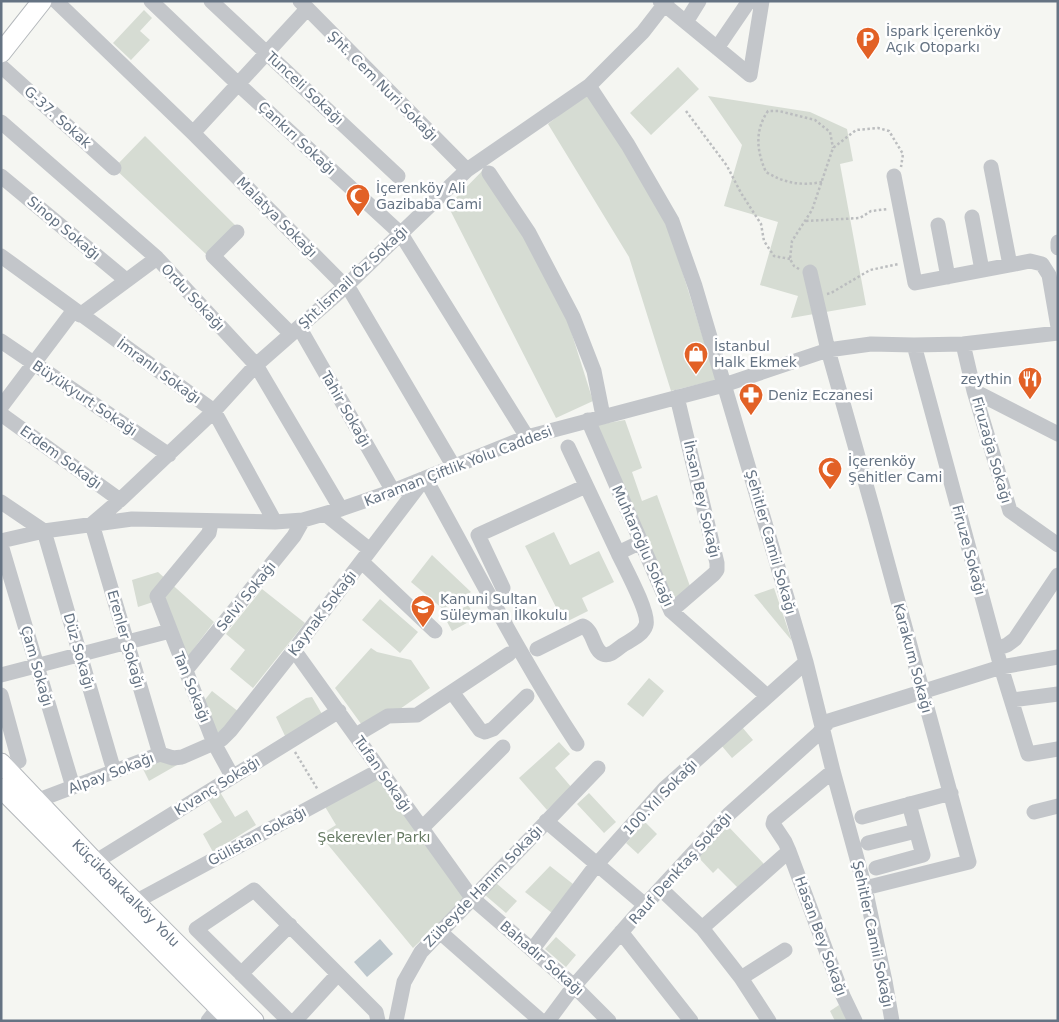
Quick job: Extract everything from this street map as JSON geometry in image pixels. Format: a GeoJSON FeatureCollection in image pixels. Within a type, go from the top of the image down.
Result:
{"type":"FeatureCollection","features":[{"type":"Feature","properties":{"kind":"main road"},"geometry":{"type":"LineString","coordinates":[[1,53],[42,1]]}},
{"type":"Feature","properties":{"kind":"main road","name":"Küçükbakkalköy Yolu"},"geometry":{"type":"LineString","coordinates":[[10,762],[36,801],[94,862],[254,1021]]}},
{"type":"Feature","properties":{"kind":"main road","name":"Küçükbakkalköy Yolu"},"geometry":{"type":"LineString","coordinates":[[2,790],[220,1016]]}},
{"type":"Feature","properties":{"kind":"street","name":"Malatya Sokağı"},"geometry":{"type":"LineString","coordinates":[[56,1],[193,133],[346,286],[454,466]]}},
{"type":"Feature","properties":{"kind":"street","name":"Çankırı Sokağı"},"geometry":{"type":"LineString","coordinates":[[152,1],[238,84],[401,234],[527,437]]}},
{"type":"Feature","properties":{"kind":"street","name":"Tunceli Sokağı"},"geometry":{"type":"LineString","coordinates":[[211,1],[398,176]]}},
{"type":"Feature","properties":{"kind":"street"},"geometry":{"type":"LineString","coordinates":[[686,22],[700,1]]}},
{"type":"Feature","properties":{"kind":"street"},"geometry":{"type":"LineString","coordinates":[[717,48],[749,1]]}},
{"type":"Feature","properties":{"kind":"street"},"geometry":{"type":"LineString","coordinates":[[664,2],[750,75],[762,1]]}},
{"type":"Feature","properties":{"kind":"street","name":"Şht.İsmail Öz Sokağı"},"geometry":{"type":"LineString","coordinates":[[92,524],[169,455],[214,411],[256,365],[346,286],[467,170],[589,86],[643,32],[664,2]]}},
{"type":"Feature","properties":{"kind":"street"},"geometry":{"type":"LineString","coordinates":[[193,133],[267,53],[304,5]]}},
{"type":"Feature","properties":{"kind":"street","name":"Şht. Cem Nuri Sokağı"},"geometry":{"type":"LineString","coordinates":[[304,5],[467,170]]}},
{"type":"Feature","properties":{"kind":"street","name":"G-37. Sokak"},"geometry":{"type":"LineString","coordinates":[[1,66],[114,168]]}},
{"type":"Feature","properties":{"kind":"street","name":"Şehitler Camii Sokağı"},"geometry":{"type":"LineString","coordinates":[[589,86],[628,145],[672,221],[695,286],[806,662],[865,888],[892,1021]]}},
{"type":"Feature","properties":{"kind":"street","name":"Ordu Sokağı"},"geometry":{"type":"LineString","coordinates":[[1,122],[156,258],[256,365],[341,509]]}},
{"type":"Feature","properties":{"kind":"street"},"geometry":{"type":"LineString","coordinates":[[991,168],[1010,265]]}},
{"type":"Feature","properties":{"kind":"street"},"geometry":{"type":"LineString","coordinates":[[489,173],[529,233],[573,317],[594,371],[603,416]]}},
{"type":"Feature","properties":{"kind":"street","name":"Sinop Sokağı"},"geometry":{"type":"LineString","coordinates":[[1,176],[126,280]]}},
{"type":"Feature","properties":{"kind":"street"},"geometry":{"type":"LineString","coordinates":[[894,176],[915,283],[1030,261],[1042,264],[1048,275],[1058,327]]}},
{"type":"Feature","properties":{"kind":"street"},"geometry":{"type":"LineString","coordinates":[[972,218],[982,270]]}},
{"type":"Feature","properties":{"kind":"street"},"geometry":{"type":"LineString","coordinates":[[938,225],[948,277]]}},
{"type":"Feature","properties":{"kind":"street","name":"Tahir Sokağı"},"geometry":{"type":"LineString","coordinates":[[237,232],[213,256],[295,330],[393,491]]}},
{"type":"Feature","properties":{"kind":"street"},"geometry":{"type":"LineString","coordinates":[[1058,242],[1058,248]]}},
{"type":"Feature","properties":{"kind":"street","name":"İmranlı Sokağı"},"geometry":{"type":"LineString","coordinates":[[1,256],[214,411],[275,522]]}},
{"type":"Feature","properties":{"kind":"street"},"geometry":{"type":"LineString","coordinates":[[1,407],[34,363],[77,312],[156,258]]}},
{"type":"Feature","properties":{"kind":"street","name":"Karakum Sokağı"},"geometry":{"type":"LineString","coordinates":[[810,272],[828,350],[969,862],[865,888]]}},
{"type":"Feature","properties":{"kind":"street","name":"Karaman Çiftlik Yolu Caddesi"},"geometry":{"type":"LineString","coordinates":[[1,541],[44,531],[132,519],[275,522],[303,520],[393,491],[527,437],[724,385],[828,350],[871,344],[914,346],[963,344],[1058,333]]}},
{"type":"Feature","properties":{"kind":"street","name":"Büyükyurt Sokağı"},"geometry":{"type":"LineString","coordinates":[[1,341],[169,455]]}},
{"type":"Feature","properties":{"kind":"street","name":"Firuzağa Sokağı"},"geometry":{"type":"LineString","coordinates":[[963,344],[974,391],[1010,511],[1058,545]]}},
{"type":"Feature","properties":{"kind":"street","name":"Firuze Sokağı"},"geometry":{"type":"LineString","coordinates":[[914,346],[1001,667],[1028,754],[1058,749]]}},
{"type":"Feature","properties":{"kind":"street"},"geometry":{"type":"LineString","coordinates":[[974,391],[1058,434]]}},
{"type":"Feature","properties":{"kind":"street","name":"İhsan Bey Sokağı"},"geometry":{"type":"LineString","coordinates":[[670,611],[717,570],[717,563],[677,397]]}},
{"type":"Feature","properties":{"kind":"street","name":"Erdem Sokağı"},"geometry":{"type":"LineString","coordinates":[[1,414],[120,500]]}},
{"type":"Feature","properties":{"kind":"street","name":"Muhtaroğlu Sokağı"},"geometry":{"type":"LineString","coordinates":[[588,420],[670,611],[767,696]]}},
{"type":"Feature","properties":{"kind":"street"},"geometry":{"type":"LineString","coordinates":[[536,649],[583,626],[588,630],[600,652],[604,655],[611,654],[641,633],[646,626],[647,620],[644,608],[568,447]]}},
{"type":"Feature","properties":{"kind":"street"},"geometry":{"type":"LineString","coordinates":[[425,478],[520,648],[577,744]]}},
{"type":"Feature","properties":{"kind":"street","name":"Kaynak Sokağı"},"geometry":{"type":"LineString","coordinates":[[214,743],[222,739],[230,731],[425,478]]}},
{"type":"Feature","properties":{"kind":"street"},"geometry":{"type":"LineString","coordinates":[[503,588],[478,535],[586,486]]}},
{"type":"Feature","properties":{"kind":"street"},"geometry":{"type":"LineString","coordinates":[[1,502],[44,531]]}},
{"type":"Feature","properties":{"kind":"street"},"geometry":{"type":"LineString","coordinates":[[325,514],[435,630]]}},
{"type":"Feature","properties":{"kind":"street","name":"Selvi Sokağı"},"geometry":{"type":"LineString","coordinates":[[186,670],[294,536],[303,520]]}},
{"type":"Feature","properties":{"kind":"street","name":"Tan Sokağı"},"geometry":{"type":"LineString","coordinates":[[209,521],[209,533],[157,596],[214,743],[232,776]]}},
{"type":"Feature","properties":{"kind":"street","name":"Erenler Sokağı"},"geometry":{"type":"LineString","coordinates":[[92,524],[160,754]]}},
{"type":"Feature","properties":{"kind":"street","name":"Düz Sokağı"},"geometry":{"type":"LineString","coordinates":[[44,531],[114,771]]}},
{"type":"Feature","properties":{"kind":"street"},"geometry":{"type":"LineString","coordinates":[[618,553],[641,542]]}},
{"type":"Feature","properties":{"kind":"street","name":"Çam Sokağı"},"geometry":{"type":"LineString","coordinates":[[1,545],[72,787]]}},
{"type":"Feature","properties":{"kind":"street"},"geometry":{"type":"LineString","coordinates":[[996,649],[1007,645],[1015,639],[1058,575]]}},
{"type":"Feature","properties":{"kind":"street"},"geometry":{"type":"LineString","coordinates":[[1,675],[170,631]]}},
{"type":"Feature","properties":{"kind":"street","name":"Tufan Sokağı"},"geometry":{"type":"LineString","coordinates":[[294,650],[472,898]]}},
{"type":"Feature","properties":{"kind":"street"},"geometry":{"type":"LineString","coordinates":[[356,735],[388,716],[417,715],[510,654]]}},
{"type":"Feature","properties":{"kind":"street"},"geometry":{"type":"LineString","coordinates":[[822,727],[829,721],[1001,667],[1058,657]]}},
{"type":"Feature","properties":{"kind":"street","name":"100.Yıl Sokağı"},"geometry":{"type":"LineString","coordinates":[[532,950],[597,864],[666,788],[806,662]]}},
{"type":"Feature","properties":{"kind":"street"},"geometry":{"type":"LineString","coordinates":[[452,692],[480,730],[485,732],[493,729],[527,696]]}},
{"type":"Feature","properties":{"kind":"street"},"geometry":{"type":"LineString","coordinates":[[1012,700],[1058,694]]}},
{"type":"Feature","properties":{"kind":"street"},"geometry":{"type":"LineString","coordinates":[[1,695],[10,762]]}},
{"type":"Feature","properties":{"kind":"street","name":"Kıvanç Sokağı"},"geometry":{"type":"LineString","coordinates":[[94,862],[339,711]]}},
{"type":"Feature","properties":{"kind":"street","name":"Rauf Denktaş Sokağı"},"geometry":{"type":"LineString","coordinates":[[548,1021],[574,986],[729,814],[818,734],[822,727]]}},
{"type":"Feature","properties":{"kind":"street","name":"Alpay Sokağı"},"geometry":{"type":"LineString","coordinates":[[36,801],[160,754],[173,758],[182,757],[214,743]]}},
{"type":"Feature","properties":{"kind":"street"},"geometry":{"type":"LineString","coordinates":[[422,828],[503,747]]}},
{"type":"Feature","properties":{"kind":"street","name":"Zübeyde Hanım Sokağı"},"geometry":{"type":"LineString","coordinates":[[396,1021],[404,982],[421,952],[598,768]]}},
{"type":"Feature","properties":{"kind":"street","name":"Gülistan Sokağı"},"geometry":{"type":"LineString","coordinates":[[135,902],[380,770]]}},
{"type":"Feature","properties":{"kind":"street","name":"Hasan Bey Sokağı"},"geometry":{"type":"LineString","coordinates":[[833,771],[774,820],[773,824],[790,851],[843,996],[855,1021]]}},
{"type":"Feature","properties":{"kind":"street"},"geometry":{"type":"LineString","coordinates":[[862,817],[951,793]]}},
{"type":"Feature","properties":{"kind":"street"},"geometry":{"type":"LineString","coordinates":[[876,868],[923,855],[909,804]]}},
{"type":"Feature","properties":{"kind":"street"},"geometry":{"type":"LineString","coordinates":[[1034,812],[1058,806]]}},
{"type":"Feature","properties":{"kind":"street"},"geometry":{"type":"LineString","coordinates":[[546,821],[645,905]]}},
{"type":"Feature","properties":{"kind":"street"},"geometry":{"type":"LineString","coordinates":[[868,843],[916,831]]}},
{"type":"Feature","properties":{"kind":"street"},"geometry":{"type":"LineString","coordinates":[[702,928],[790,851]]}},
{"type":"Feature","properties":{"kind":"street"},"geometry":{"type":"LineString","coordinates":[[661,889],[702,928],[741,978],[769,1021]]}},
{"type":"Feature","properties":{"kind":"street"},"geometry":{"type":"LineString","coordinates":[[289,1021],[196,929],[254,890],[376,1012],[378,1021]]}},
{"type":"Feature","properties":{"kind":"street","name":"Bahadır Sokağı"},"geometry":{"type":"LineString","coordinates":[[472,898],[574,986],[609,1021]]}},
{"type":"Feature","properties":{"kind":"street"},"geometry":{"type":"LineString","coordinates":[[242,974],[290,925]]}},
{"type":"Feature","properties":{"kind":"street"},"geometry":{"type":"LineString","coordinates":[[440,932],[541,1021]]}},
{"type":"Feature","properties":{"kind":"street"},"geometry":{"type":"LineString","coordinates":[[622,932],[691,1021]]}},
{"type":"Feature","properties":{"kind":"street"},"geometry":{"type":"LineString","coordinates":[[741,978],[785,950]]}},
{"type":"Feature","properties":{"kind":"street"},"geometry":{"type":"LineString","coordinates":[[295,1021],[338,974]]}},
{"type":"Feature","properties":{"kind":"path"},"geometry":{"type":"LineString","coordinates":[[810,272],[802,271],[794,266],[790,259],[792,241],[812,210],[822,182],[833,148],[830,132],[815,120],[779,110],[768,111],[762,119],[757,138],[760,158],[766,172],[790,183],[813,184],[822,182]]}},
{"type":"Feature","properties":{"kind":"path"},"geometry":{"type":"LineString","coordinates":[[686,111],[727,166],[741,193],[761,224],[764,241],[774,256],[790,259]]}},
{"type":"Feature","properties":{"kind":"path"},"geometry":{"type":"LineString","coordinates":[[833,148],[856,130],[878,128],[889,131],[903,154],[901,169],[894,176]]}},
{"type":"Feature","properties":{"kind":"path"},"geometry":{"type":"LineString","coordinates":[[806,221],[860,218],[871,211],[886,208],[901,212]]}},
{"type":"Feature","properties":{"kind":"path"},"geometry":{"type":"LineString","coordinates":[[815,296],[831,293],[870,270],[911,261]]}},
{"type":"Feature","properties":{"kind":"path"},"geometry":{"type":"LineString","coordinates":[[289,742],[324,800]]}},
{"type":"Feature","properties":{"kind":"green space"},"geometry":{"type":"Polygon","coordinates":[[[144,10],[152,18],[140,31],[150,40],[131,60],[113,43],[144,10]]]}},
{"type":"Feature","properties":{"kind":"green space"},"geometry":{"type":"Polygon","coordinates":[[[678,67],[699,89],[651,135],[630,113],[678,67]]]}},
{"type":"Feature","properties":{"kind":"green space"},"geometry":{"type":"Polygon","coordinates":[[[588,92],[667,222],[716,380],[671,391],[629,257],[548,124],[588,92]]]}},
{"type":"Feature","properties":{"kind":"green space"},"geometry":{"type":"Polygon","coordinates":[[[708,96],[810,112],[847,129],[853,161],[840,164],[866,305],[791,318],[798,296],[760,285],[778,222],[724,206],[742,145],[708,96]]]}},
{"type":"Feature","properties":{"kind":"green space"},"geometry":{"type":"Polygon","coordinates":[[[145,136],[237,227],[208,256],[114,168],[145,136]]]}},
{"type":"Feature","properties":{"kind":"green space"},"geometry":{"type":"Polygon","coordinates":[[[485,168],[565,312],[593,401],[556,418],[448,206],[485,168]]]}},
{"type":"Feature","properties":{"kind":"green space"},"geometry":{"type":"Polygon","coordinates":[[[625,420],[642,468],[632,472],[642,501],[657,495],[691,589],[671,611],[585,427],[625,420]]]}},
{"type":"Feature","properties":{"kind":"green space"},"geometry":{"type":"Polygon","coordinates":[[[554,532],[570,565],[599,551],[614,582],[582,598],[588,611],[564,623],[525,546],[554,532]]]}},
{"type":"Feature","properties":{"kind":"green space"},"geometry":{"type":"Polygon","coordinates":[[[432,555],[471,592],[443,609],[411,582],[432,555]]]}},
{"type":"Feature","properties":{"kind":"green space"},"geometry":{"type":"Polygon","coordinates":[[[158,572],[214,622],[186,659],[162,599],[138,607],[132,580],[158,572]]]}},
{"type":"Feature","properties":{"kind":"green space"},"geometry":{"type":"Polygon","coordinates":[[[774,588],[792,641],[754,595],[774,588]]]}},
{"type":"Feature","properties":{"kind":"green space"},"geometry":{"type":"Polygon","coordinates":[[[262,589],[305,623],[253,688],[230,669],[245,650],[226,634],[262,589]]]}},
{"type":"Feature","properties":{"kind":"green space"},"geometry":{"type":"Polygon","coordinates":[[[380,599],[418,632],[400,653],[362,620],[380,599]]]}},
{"type":"Feature","properties":{"kind":"green space"},"geometry":{"type":"Polygon","coordinates":[[[468,605],[476,618],[452,631],[445,618],[468,605]]]}},
{"type":"Feature","properties":{"kind":"green space"},"geometry":{"type":"Polygon","coordinates":[[[371,648],[377,652],[411,660],[430,688],[367,732],[335,688],[371,648]]]}},
{"type":"Feature","properties":{"kind":"green space"},"geometry":{"type":"Polygon","coordinates":[[[649,678],[664,691],[643,717],[627,704],[649,678]]]}},
{"type":"Feature","properties":{"kind":"green space"},"geometry":{"type":"Polygon","coordinates":[[[212,691],[239,712],[231,723],[215,735],[203,702],[212,691]]]}},
{"type":"Feature","properties":{"kind":"green space"},"geometry":{"type":"Polygon","coordinates":[[[312,697],[322,714],[286,738],[276,717],[306,698],[312,697]]]}},
{"type":"Feature","properties":{"kind":"green space"},"geometry":{"type":"Polygon","coordinates":[[[742,727],[753,740],[732,758],[721,745],[742,727]]]}},
{"type":"Feature","properties":{"kind":"green space"},"geometry":{"type":"Polygon","coordinates":[[[559,742],[570,754],[555,768],[572,788],[547,810],[519,778],[559,742]]]}},
{"type":"Feature","properties":{"kind":"green space"},"geometry":{"type":"Polygon","coordinates":[[[156,759],[177,765],[149,781],[141,765],[156,759]]]}},
{"type":"Feature","properties":{"kind":"green space","name":"Şekerevler Parkı"},"geometry":{"type":"Polygon","coordinates":[[[378,775],[466,897],[413,948],[320,835],[336,825],[324,805],[378,775]]]}},
{"type":"Feature","properties":{"kind":"green space"},"geometry":{"type":"Polygon","coordinates":[[[220,792],[235,817],[247,810],[256,825],[213,852],[203,834],[222,822],[208,799],[220,792]]]}},
{"type":"Feature","properties":{"kind":"green space"},"geometry":{"type":"Polygon","coordinates":[[[589,793],[616,822],[604,833],[577,804],[589,793]]]}},
{"type":"Feature","properties":{"kind":"green space"},"geometry":{"type":"Polygon","coordinates":[[[645,822],[657,834],[638,854],[626,843],[645,822]]]}},
{"type":"Feature","properties":{"kind":"green space"},"geometry":{"type":"Polygon","coordinates":[[[726,824],[764,864],[739,889],[718,868],[713,873],[698,857],[726,824]]]}},
{"type":"Feature","properties":{"kind":"green space"},"geometry":{"type":"Polygon","coordinates":[[[550,866],[573,884],[552,913],[525,892],[550,866]]]}},
{"type":"Feature","properties":{"kind":"green space"},"geometry":{"type":"Polygon","coordinates":[[[496,883],[517,901],[506,913],[485,895],[496,883]]]}},
{"type":"Feature","properties":{"kind":"green space"},"geometry":{"type":"Polygon","coordinates":[[[556,937],[576,955],[566,967],[545,949],[556,937]]]}},
{"type":"Feature","properties":{"kind":"green space"},"geometry":{"type":"Polygon","coordinates":[[[839,1005],[848,1021],[835,1021],[830,1011],[839,1005]]]}},
{"type":"Feature","properties":{"kind":"shaded area"},"geometry":{"type":"Polygon","coordinates":[[[380,939],[393,954],[367,977],[354,962],[380,939]]]}},
{"type":"Feature","properties":{"kind":"place","name":"İspark İçerenköy Açık Otoparkı"},"geometry":{"type":"Point","coordinates":[868,60]}},
{"type":"Feature","properties":{"kind":"place","name":"İçerenköy Ali Gazibaba Cami"},"geometry":{"type":"Point","coordinates":[358,217]}},
{"type":"Feature","properties":{"kind":"place","name":"İstanbul Halk Ekmek"},"geometry":{"type":"Point","coordinates":[696,375]}},
{"type":"Feature","properties":{"kind":"place","name":"zeythin"},"geometry":{"type":"Point","coordinates":[1030,400]}},
{"type":"Feature","properties":{"kind":"place","name":"Deniz Eczanesi"},"geometry":{"type":"Point","coordinates":[751,416]}},
{"type":"Feature","properties":{"kind":"place","name":"İçerenköy Şehitler Cami"},"geometry":{"type":"Point","coordinates":[830,490]}},
{"type":"Feature","properties":{"kind":"place","name":"Kanuni Sultan Süleyman İlkokulu"},"geometry":{"type":"Point","coordinates":[423,628]}}]}
